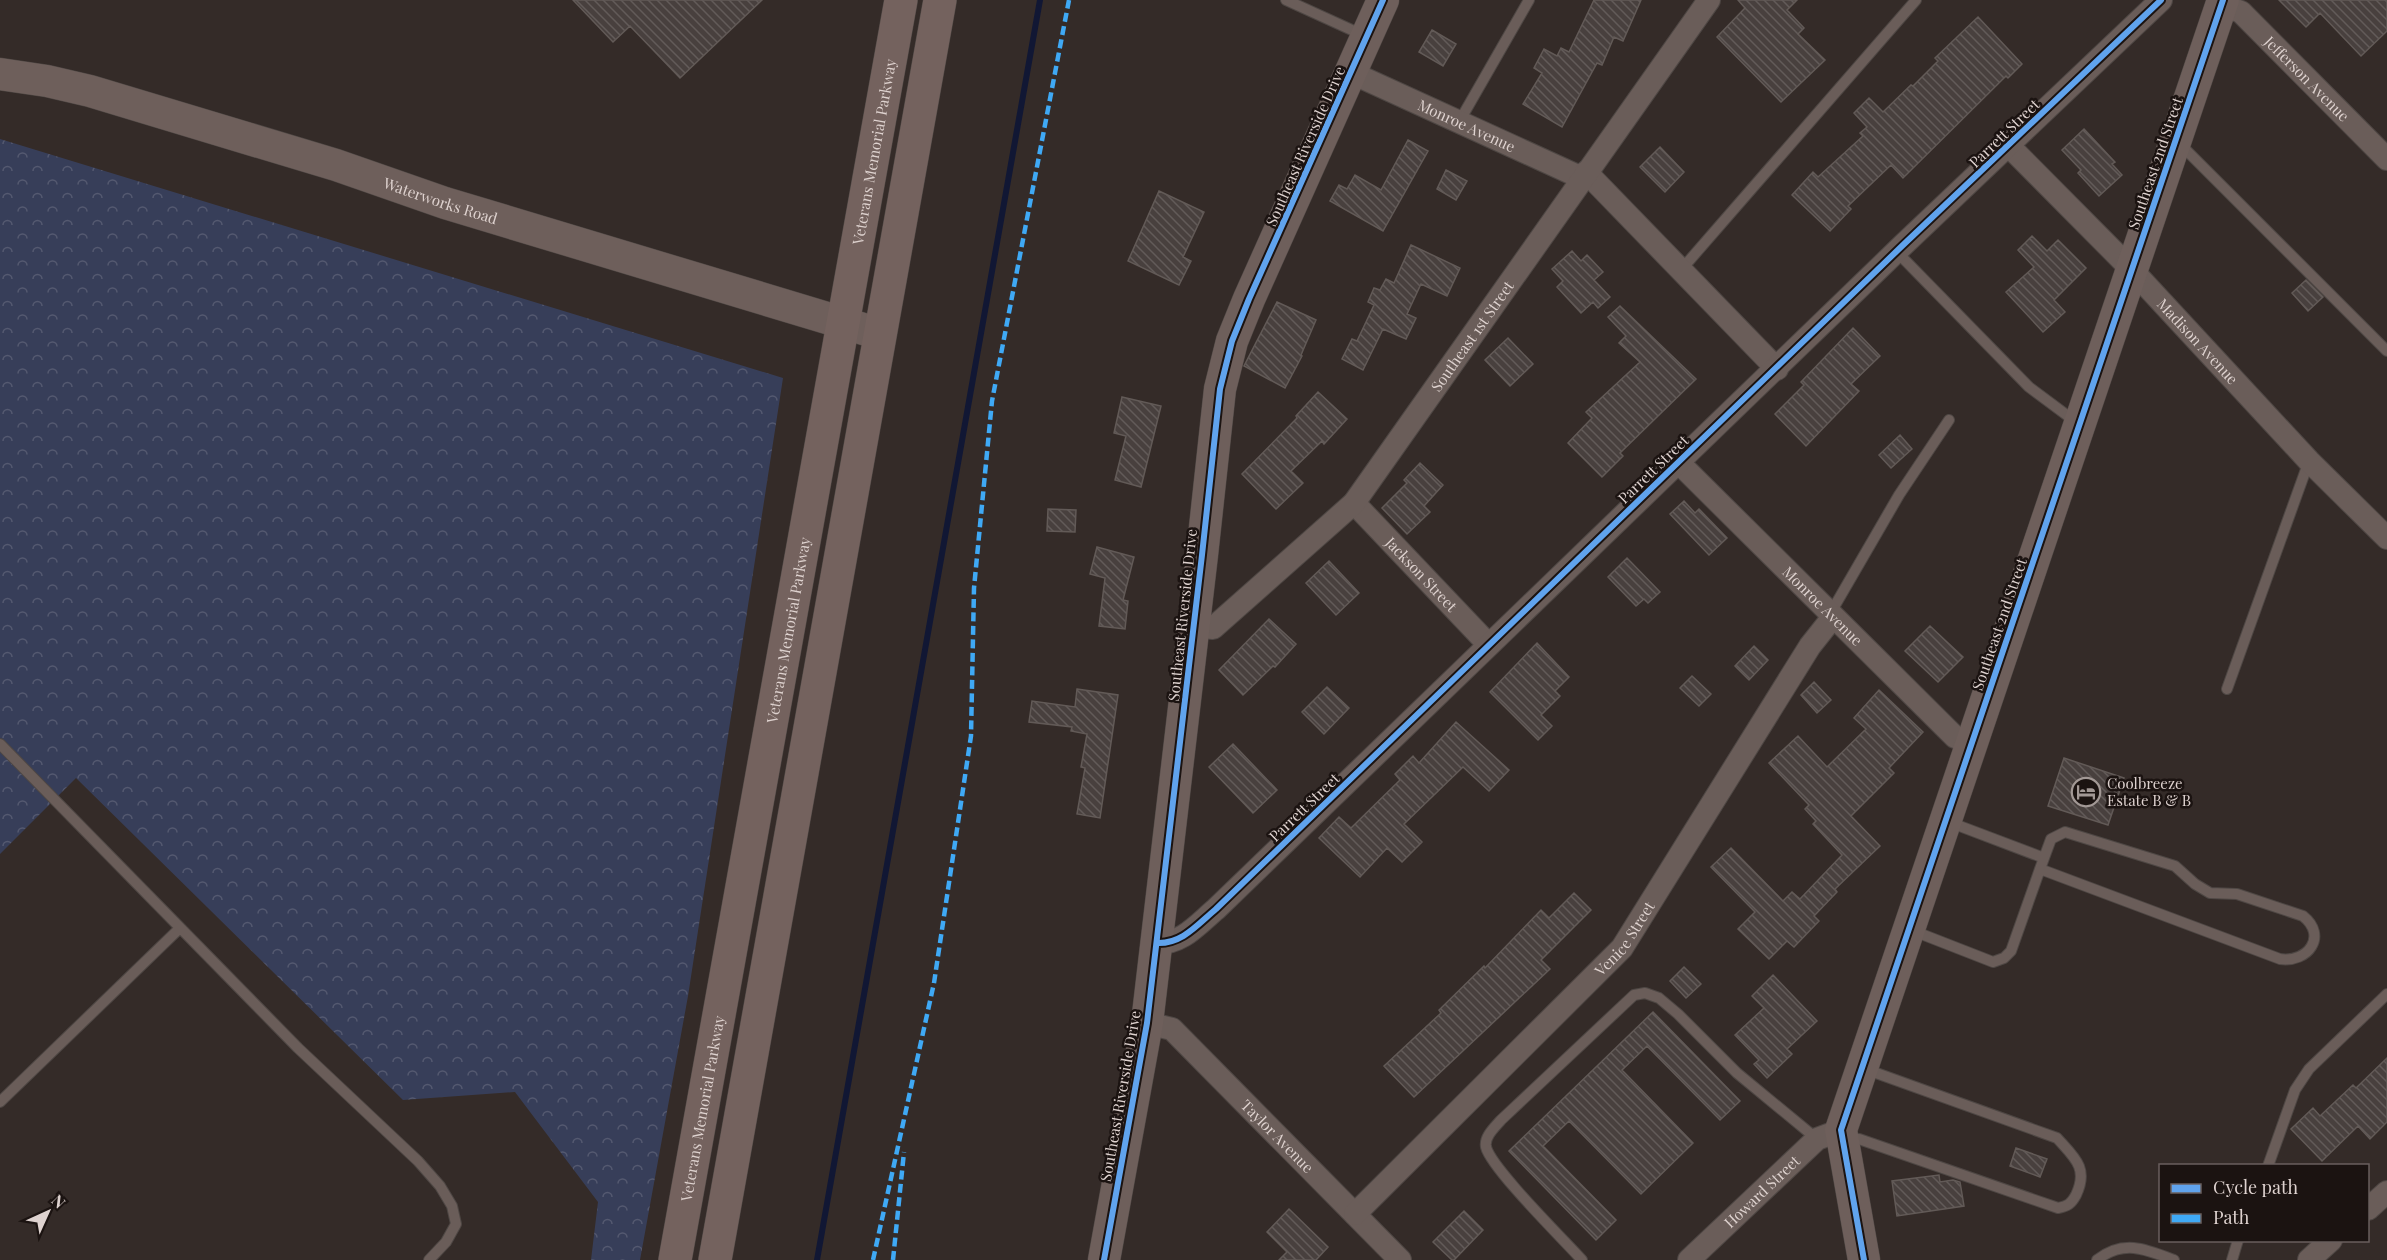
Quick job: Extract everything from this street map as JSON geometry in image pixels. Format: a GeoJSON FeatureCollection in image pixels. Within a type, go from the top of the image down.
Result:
{"type":"FeatureCollection","features":[{"type":"Feature","properties":{"kind":"highway","name":"Veterans Memorial Parkway"},"geometry":{"type":"LineString","coordinates":[[675,1260],[901,0]]}},
{"type":"Feature","properties":{"kind":"highway"},"geometry":{"type":"LineString","coordinates":[[715,1260],[940,0]]}},
{"type":"Feature","properties":{"kind":"street","name":"Southeast Riverside Drive"},"geometry":{"type":"LineString","coordinates":[[1104,1260],[1146,1023],[1157,943],[1159,906],[1219,401],[1229,350],[1249,299],[1383,0]]}},
{"type":"Feature","properties":{"kind":"street","name":"Southeast 1st Street"},"geometry":{"type":"LineString","coordinates":[[1194,626],[1213,628],[1354,504],[1709,0]]}},
{"type":"Feature","properties":{"kind":"street","name":"Parrett Street"},"geometry":{"type":"LineString","coordinates":[[1157,943],[1170,944],[1184,936],[1216,909],[1488,644],[1777,369],[1896,251],[2161,0]]}},
{"type":"Feature","properties":{"kind":"street","name":"Southeast 2nd Street"},"geometry":{"type":"LineString","coordinates":[[1864,1260],[1834,1136],[1862,1068],[2222,3]]}},
{"type":"Feature","properties":{"kind":"street","name":"Jefferson Avenue"},"geometry":{"type":"LineString","coordinates":[[2222,3],[2241,12],[2387,159]]}},
{"type":"Feature","properties":{"kind":"street","name":"Monroe Avenue"},"geometry":{"type":"LineString","coordinates":[[1352,73],[1584,175],[1777,369]]}},
{"type":"Feature","properties":{"kind":"street","name":"Waterworks Road"},"geometry":{"type":"LineString","coordinates":[[0,74],[47,81],[90,91],[336,165],[446,203],[880,334]]}},
{"type":"Feature","properties":{"kind":"street","name":"Madison Avenue"},"geometry":{"type":"LineString","coordinates":[[2008,145],[2132,270],[2309,461],[2387,538]]}},
{"type":"Feature","properties":{"kind":"street","name":"Monroe Avenue"},"geometry":{"type":"LineString","coordinates":[[1678,462],[1955,737],[1972,743]]}},
{"type":"Feature","properties":{"kind":"street","name":"Jackson Street"},"geometry":{"type":"LineString","coordinates":[[1354,504],[1488,644]]}},
{"type":"Feature","properties":{"kind":"street","name":"Venice Street"},"geometry":{"type":"LineString","coordinates":[[1355,1214],[1622,948],[1831,616]]}},
{"type":"Feature","properties":{"kind":"street","name":"Taylor Avenue"},"geometry":{"type":"LineString","coordinates":[[1146,1023],[1172,1029],[1400,1260]]}},
{"type":"Feature","properties":{"kind":"street","name":"Howard Street"},"geometry":{"type":"LineString","coordinates":[[1689,1260],[1834,1136]]}},
{"type":"Feature","properties":{"kind":"street"},"geometry":{"type":"LineString","coordinates":[[2369,1207],[2387,1192]]}},
{"type":"Feature","properties":{"kind":"street"},"geometry":{"type":"LineString","coordinates":[[2309,1260],[2329,1242]]}},
{"type":"Feature","properties":{"kind":"lane"},"geometry":{"type":"LineString","coordinates":[[1286,0],[1367,37]]}},
{"type":"Feature","properties":{"kind":"lane"},"geometry":{"type":"LineString","coordinates":[[1459,122],[1528,0]]}},
{"type":"Feature","properties":{"kind":"lane"},"geometry":{"type":"LineString","coordinates":[[1681,270],[1916,0]]}},
{"type":"Feature","properties":{"kind":"lane"},"geometry":{"type":"LineString","coordinates":[[2176,139],[2387,351]]}},
{"type":"Feature","properties":{"kind":"lane"},"geometry":{"type":"LineString","coordinates":[[1896,251],[2029,387],[2080,425]]}},
{"type":"Feature","properties":{"kind":"lane"},"geometry":{"type":"LineString","coordinates":[[1831,616],[1899,495],[1949,420]]}},
{"type":"Feature","properties":{"kind":"lane"},"geometry":{"type":"LineString","coordinates":[[2227,689],[2309,461]]}},
{"type":"Feature","properties":{"kind":"lane"},"geometry":{"type":"LineString","coordinates":[[0,744],[298,1048],[418,1161],[440,1186],[452,1206],[456,1224],[446,1242],[432,1259]]}},
{"type":"Feature","properties":{"kind":"lane"},"geometry":{"type":"LineString","coordinates":[[1909,929],[1993,962],[2004,958],[2011,951],[2042,863],[2051,838],[2065,832],[2175,866],[2195,884],[2210,893],[2237,894],[2303,916],[2312,923],[2315,934],[2310,950],[2302,957],[2292,961],[2280,959],[2042,863],[1946,820]]}},
{"type":"Feature","properties":{"kind":"lane"},"geometry":{"type":"LineString","coordinates":[[0,1102],[180,928]]}},
{"type":"Feature","properties":{"kind":"lane"},"geometry":{"type":"LineString","coordinates":[[1582,1260],[1503,1173],[1486,1149],[1486,1139],[1501,1120],[1624,1003],[1634,995],[1645,993],[1659,998],[1678,1014],[1737,1073],[1834,1136],[1858,1139],[2058,1208],[2067,1206],[2073,1201],[2081,1184],[2082,1172],[2077,1160],[2057,1138],[1862,1068]]}},
{"type":"Feature","properties":{"kind":"lane"},"geometry":{"type":"LineString","coordinates":[[2269,1164],[2295,1090],[2309,1069],[2387,994]]}},
{"type":"Feature","properties":{"kind":"lane"},"geometry":{"type":"LineString","coordinates":[[2232,1260],[2237,1242]]}},
{"type":"Feature","properties":{"kind":"lane"},"geometry":{"type":"LineString","coordinates":[[2097,1260],[2105,1253],[2121,1248],[2141,1248],[2174,1260]]}},
{"type":"Feature","properties":{"kind":"green space"},"geometry":{"type":"Polygon","coordinates":[[[0,139],[783,378],[688,996],[640,1260],[591,1260],[598,1202],[515,1092],[403,1100],[76,778],[0,854],[0,139]]]}},
{"type":"Feature","properties":{"kind":"building"},"geometry":{"type":"Polygon","coordinates":[[[573,0],[762,0],[680,78],[630,26],[613,42],[573,0]]]}},
{"type":"Feature","properties":{"kind":"building"},"geometry":{"type":"Polygon","coordinates":[[[1594,0],[1641,0],[1623,41],[1614,37],[1602,65],[1597,63],[1562,127],[1523,104],[1542,73],[1534,68],[1544,49],[1557,56],[1561,48],[1569,52],[1594,0]]]}},
{"type":"Feature","properties":{"kind":"building"},"geometry":{"type":"Polygon","coordinates":[[[1738,0],[1797,0],[1787,10],[1804,28],[1798,34],[1825,60],[1781,102],[1717,37],[1745,8],[1738,0]]]}},
{"type":"Feature","properties":{"kind":"building"},"geometry":{"type":"Polygon","coordinates":[[[2279,0],[2387,0],[2387,31],[2361,56],[2320,13],[2306,27],[2279,0]]]}},
{"type":"Feature","properties":{"kind":"building"},"geometry":{"type":"Polygon","coordinates":[[[1978,17],[2022,64],[2008,78],[2006,76],[1903,178],[1891,165],[1848,206],[1851,209],[1830,231],[1792,195],[1813,172],[1818,177],[1863,136],[1860,133],[1867,127],[1854,113],[1869,98],[1883,112],[1938,61],[1935,58],[1978,17]]]}},
{"type":"Feature","properties":{"kind":"building"},"geometry":{"type":"Polygon","coordinates":[[[1432,30],[1456,44],[1443,66],[1419,52],[1432,30]]]}},
{"type":"Feature","properties":{"kind":"building"},"geometry":{"type":"Polygon","coordinates":[[[2084,129],[2115,162],[2112,164],[2122,175],[2099,196],[2078,173],[2081,170],[2062,150],[2084,129]]]}},
{"type":"Feature","properties":{"kind":"building"},"geometry":{"type":"Polygon","coordinates":[[[1408,140],[1428,151],[1383,231],[1330,201],[1339,185],[1347,189],[1355,175],[1381,190],[1408,140]]]}},
{"type":"Feature","properties":{"kind":"building"},"geometry":{"type":"Polygon","coordinates":[[[1660,147],[1684,172],[1665,192],[1640,167],[1660,147]]]}},
{"type":"Feature","properties":{"kind":"building"},"geometry":{"type":"Polygon","coordinates":[[[1446,170],[1467,181],[1456,200],[1437,189],[1446,170]]]}},
{"type":"Feature","properties":{"kind":"building"},"geometry":{"type":"Polygon","coordinates":[[[1159,191],[1204,212],[1183,257],[1191,261],[1179,285],[1128,261],[1159,191]]]}},
{"type":"Feature","properties":{"kind":"building"},"geometry":{"type":"Polygon","coordinates":[[[2032,236],[2047,251],[2058,240],[2086,268],[2054,300],[2065,312],[2043,332],[2006,292],[2034,267],[2018,250],[2032,236]]]}},
{"type":"Feature","properties":{"kind":"building"},"geometry":{"type":"Polygon","coordinates":[[[1411,245],[1460,268],[1447,296],[1421,284],[1407,314],[1416,318],[1406,339],[1383,329],[1363,370],[1342,359],[1352,339],[1357,341],[1374,305],[1368,302],[1374,288],[1380,290],[1386,279],[1394,283],[1411,245]]]}},
{"type":"Feature","properties":{"kind":"building"},"geometry":{"type":"Polygon","coordinates":[[[1572,251],[1581,261],[1587,255],[1603,272],[1594,280],[1610,297],[1598,308],[1593,302],[1581,313],[1557,287],[1563,281],[1552,269],[1572,251]]]}},
{"type":"Feature","properties":{"kind":"building"},"geometry":{"type":"Polygon","coordinates":[[[2306,280],[2323,297],[2308,311],[2292,293],[2306,280]]]}},
{"type":"Feature","properties":{"kind":"building"},"geometry":{"type":"Polygon","coordinates":[[[1277,302],[1316,320],[1302,356],[1285,388],[1244,366],[1277,302]]]}},
{"type":"Feature","properties":{"kind":"building"},"geometry":{"type":"Polygon","coordinates":[[[1620,306],[1696,379],[1620,453],[1623,456],[1602,477],[1568,443],[1592,418],[1586,412],[1640,362],[1619,343],[1626,336],[1608,317],[1620,306]]]}},
{"type":"Feature","properties":{"kind":"building"},"geometry":{"type":"Polygon","coordinates":[[[1853,328],[1880,356],[1851,384],[1859,391],[1806,446],[1775,414],[1804,385],[1801,382],[1853,328]]]}},
{"type":"Feature","properties":{"kind":"building"},"geometry":{"type":"Polygon","coordinates":[[[1508,338],[1533,364],[1510,386],[1485,360],[1508,338]]]}},
{"type":"Feature","properties":{"kind":"building"},"geometry":{"type":"Polygon","coordinates":[[[1318,392],[1347,419],[1324,444],[1322,441],[1291,471],[1303,483],[1276,509],[1242,474],[1297,418],[1296,416],[1318,392]]]}},
{"type":"Feature","properties":{"kind":"building"},"geometry":{"type":"Polygon","coordinates":[[[1122,397],[1161,406],[1141,487],[1115,480],[1126,436],[1114,433],[1122,397]]]}},
{"type":"Feature","properties":{"kind":"building"},"geometry":{"type":"Polygon","coordinates":[[[1900,435],[1912,449],[1891,468],[1879,455],[1900,435]]]}},
{"type":"Feature","properties":{"kind":"building"},"geometry":{"type":"Polygon","coordinates":[[[1420,463],[1443,485],[1424,506],[1430,512],[1407,534],[1382,508],[1407,483],[1404,480],[1420,463]]]}},
{"type":"Feature","properties":{"kind":"building"},"geometry":{"type":"Polygon","coordinates":[[[1684,501],[1695,513],[1699,509],[1727,538],[1709,555],[1670,514],[1684,501]]]}},
{"type":"Feature","properties":{"kind":"building"},"geometry":{"type":"Polygon","coordinates":[[[1048,509],[1076,510],[1075,532],[1047,531],[1048,509]]]}},
{"type":"Feature","properties":{"kind":"building"},"geometry":{"type":"Polygon","coordinates":[[[1097,547],[1134,557],[1123,600],[1128,601],[1125,629],[1099,626],[1105,578],[1090,574],[1097,547]]]}},
{"type":"Feature","properties":{"kind":"building"},"geometry":{"type":"Polygon","coordinates":[[[1627,558],[1660,592],[1648,603],[1644,599],[1636,606],[1608,577],[1627,558]]]}},
{"type":"Feature","properties":{"kind":"building"},"geometry":{"type":"Polygon","coordinates":[[[1329,561],[1359,593],[1336,615],[1306,583],[1329,561]]]}},
{"type":"Feature","properties":{"kind":"building"},"geometry":{"type":"Polygon","coordinates":[[[1269,619],[1296,644],[1275,667],[1273,666],[1243,695],[1219,670],[1269,619]]]}},
{"type":"Feature","properties":{"kind":"building"},"geometry":{"type":"Polygon","coordinates":[[[1930,626],[1963,657],[1938,682],[1905,651],[1930,626]]]}},
{"type":"Feature","properties":{"kind":"building"},"geometry":{"type":"Polygon","coordinates":[[[1537,643],[1569,677],[1555,691],[1560,696],[1541,715],[1552,726],[1538,740],[1490,692],[1537,643]]]}},
{"type":"Feature","properties":{"kind":"building"},"geometry":{"type":"Polygon","coordinates":[[[1754,646],[1768,660],[1749,680],[1735,666],[1754,646]]]}},
{"type":"Feature","properties":{"kind":"building"},"geometry":{"type":"Polygon","coordinates":[[[1692,676],[1711,694],[1699,706],[1680,688],[1692,676]]]}},
{"type":"Feature","properties":{"kind":"building"},"geometry":{"type":"Polygon","coordinates":[[[1814,682],[1831,700],[1817,713],[1801,695],[1814,682]]]}},
{"type":"Feature","properties":{"kind":"building"},"geometry":{"type":"Polygon","coordinates":[[[1327,687],[1349,708],[1324,734],[1302,712],[1327,687]]]}},
{"type":"Feature","properties":{"kind":"building"},"geometry":{"type":"Polygon","coordinates":[[[1077,689],[1118,695],[1100,818],[1077,814],[1085,768],[1081,767],[1087,734],[1071,731],[1072,727],[1029,722],[1032,701],[1075,707],[1077,689]]]}},
{"type":"Feature","properties":{"kind":"building"},"geometry":{"type":"Polygon","coordinates":[[[1879,690],[1923,732],[1889,768],[1894,773],[1851,816],[1880,846],[1835,889],[1837,892],[1814,916],[1819,921],[1794,947],[1787,941],[1769,959],[1738,929],[1755,912],[1711,867],[1731,848],[1783,901],[1792,892],[1800,899],[1842,855],[1813,824],[1816,821],[1805,809],[1809,805],[1769,763],[1798,736],[1827,767],[1866,729],[1854,718],[1879,690]]]}},
{"type":"Feature","properties":{"kind":"building"},"geometry":{"type":"Polygon","coordinates":[[[1456,722],[1509,770],[1489,791],[1463,767],[1404,824],[1422,842],[1402,862],[1387,848],[1360,877],[1319,838],[1339,817],[1351,828],[1400,780],[1395,774],[1413,756],[1419,763],[1456,722]]]}},
{"type":"Feature","properties":{"kind":"building"},"geometry":{"type":"Polygon","coordinates":[[[1233,744],[1277,790],[1253,813],[1209,767],[1233,744]]]}},
{"type":"Feature","properties":{"kind":"building","name":"Coolbreeze Estate B & B"},"geometry":{"type":"Polygon","coordinates":[[[2064,758],[2124,778],[2108,825],[2048,806],[2064,758]]]}},
{"type":"Feature","properties":{"kind":"building"},"geometry":{"type":"Polygon","coordinates":[[[1574,893],[1591,910],[1541,960],[1550,969],[1414,1097],[1384,1066],[1441,1013],[1439,1010],[1484,966],[1485,968],[1541,910],[1549,918],[1574,893]]]}},
{"type":"Feature","properties":{"kind":"building"},"geometry":{"type":"Polygon","coordinates":[[[1684,967],[1701,984],[1686,998],[1670,981],[1684,967]]]}},
{"type":"Feature","properties":{"kind":"building"},"geometry":{"type":"Polygon","coordinates":[[[1773,975],[1817,1021],[1787,1049],[1792,1054],[1767,1078],[1754,1064],[1759,1060],[1735,1035],[1764,1008],[1752,996],[1773,975]]]}},
{"type":"Feature","properties":{"kind":"building"},"geometry":{"type":"Polygon","coordinates":[[[1653,1012],[1740,1101],[1720,1120],[1647,1046],[1622,1070],[1693,1143],[1641,1194],[1569,1121],[1543,1146],[1616,1220],[1596,1240],[1509,1151],[1653,1012]]]}},
{"type":"Feature","properties":{"kind":"building"},"geometry":{"type":"Polygon","coordinates":[[[2387,1058],[2387,1122],[2370,1139],[2358,1126],[2322,1161],[2291,1129],[2313,1108],[2320,1116],[2353,1085],[2356,1088],[2387,1058]]]}},
{"type":"Feature","properties":{"kind":"building"},"geometry":{"type":"Polygon","coordinates":[[[2016,1148],[2047,1159],[2040,1177],[2010,1166],[2016,1148]]]}},
{"type":"Feature","properties":{"kind":"building"},"geometry":{"type":"Polygon","coordinates":[[[1939,1175],[1940,1182],[1953,1180],[1960,1182],[1964,1206],[1897,1216],[1892,1181],[1939,1175]]]}},
{"type":"Feature","properties":{"kind":"building"},"geometry":{"type":"Polygon","coordinates":[[[1289,1209],[1328,1247],[1316,1260],[1279,1260],[1287,1252],[1267,1232],[1289,1209]]]}},
{"type":"Feature","properties":{"kind":"building"},"geometry":{"type":"Polygon","coordinates":[[[1464,1211],[1483,1230],[1452,1260],[1433,1242],[1464,1211]]]}},
{"type":"Feature","properties":{"kind":"waterway"},"geometry":{"type":"LineString","coordinates":[[817,1260],[1040,0]]}},
{"type":"Feature","properties":{"kind":"marked path"},"geometry":{"type":"LineString","coordinates":[[873,1260],[934,983],[971,736],[974,588],[992,401],[1069,0]]}},
{"type":"Feature","properties":{"kind":"marked path"},"geometry":{"type":"LineString","coordinates":[[893,1260],[904,1152]]}},
{"type":"Feature","properties":{"kind":"cycle path"},"geometry":{"type":"LineString","coordinates":[[1104,1260],[1147,1023],[1220,389],[1232,341],[1249,299],[1383,0]]}},
{"type":"Feature","properties":{"kind":"cycle path"},"geometry":{"type":"LineString","coordinates":[[1157,943],[1182,937],[1216,909],[1902,246],[2161,0]]}},
{"type":"Feature","properties":{"kind":"cycle path"},"geometry":{"type":"LineString","coordinates":[[1864,1260],[1841,1130],[2223,0]]}},
{"type":"Feature","properties":{"kind":"place","name":"Coolbreeze Estate B & B"},"geometry":{"type":"Point","coordinates":[2086,792]}}]}
